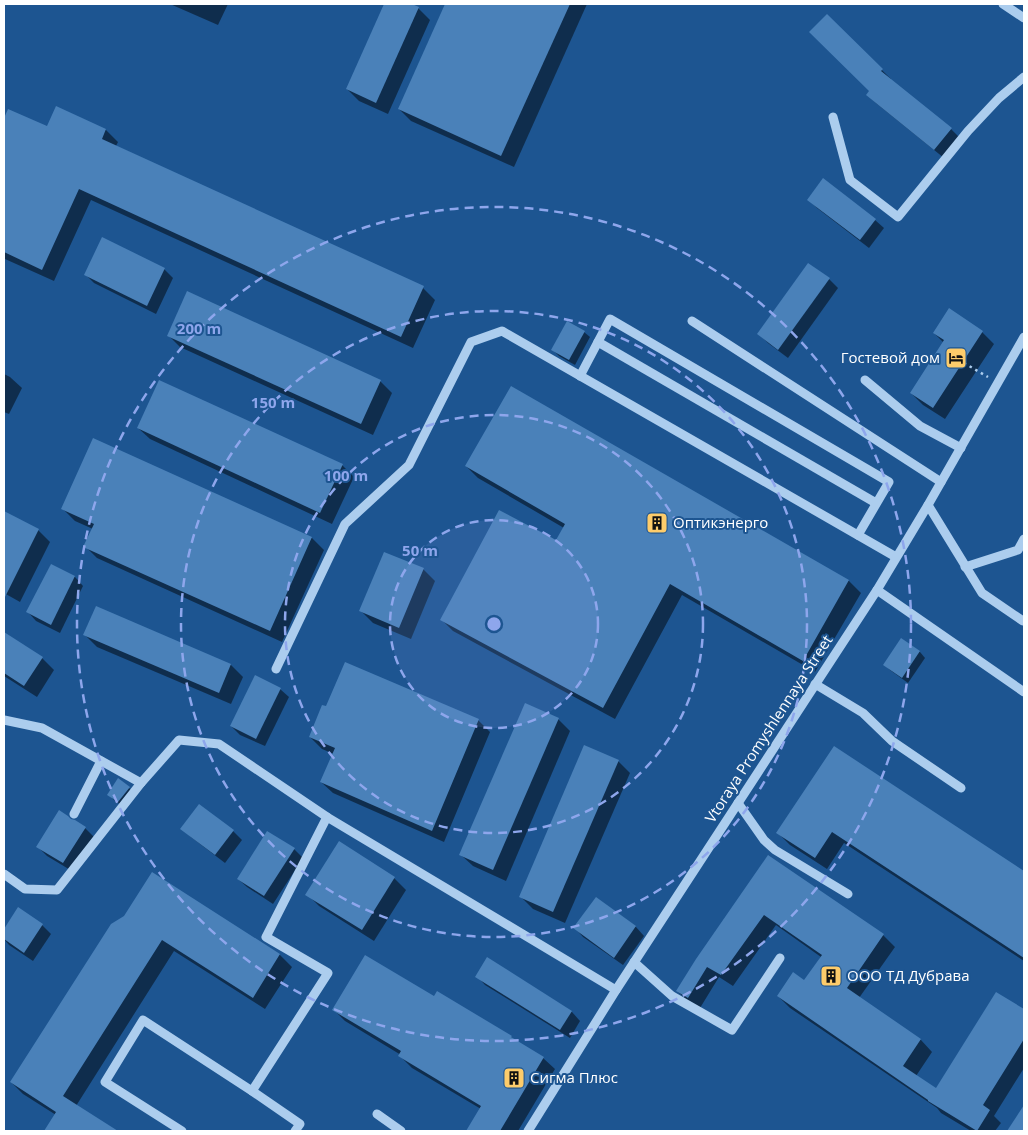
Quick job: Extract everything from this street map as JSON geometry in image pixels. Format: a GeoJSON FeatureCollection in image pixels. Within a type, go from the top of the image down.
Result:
{"type":"FeatureCollection","features":[{"type":"Feature","properties":{"kind":"street"},"geometry":{"type":"LineString","coordinates":[[1003,4],[1024,18]]}},
{"type":"Feature","properties":{"kind":"street"},"geometry":{"type":"LineString","coordinates":[[833,117],[850,180],[898,217],[968,131],[1024,76]]}},
{"type":"Feature","properties":{"kind":"street"},"geometry":{"type":"LineString","coordinates":[[580,376],[610,319],[889,482],[858,535]]}},
{"type":"Feature","properties":{"kind":"street"},"geometry":{"type":"LineString","coordinates":[[692,321],[941,482]]}},
{"type":"Feature","properties":{"kind":"street"},"geometry":{"type":"LineString","coordinates":[[276,669],[346,524],[409,465],[471,342],[502,331],[896,557]]}},
{"type":"Feature","properties":{"kind":"street","name":"Vtoraya Promyshlennaya Street"},"geometry":{"type":"LineString","coordinates":[[528,1131],[634,962],[877,590],[998,382],[1021,349],[1024,337]]}},
{"type":"Feature","properties":{"kind":"street"},"geometry":{"type":"LineString","coordinates":[[598,342],[876,503]]}},
{"type":"Feature","properties":{"kind":"street"},"geometry":{"type":"LineString","coordinates":[[865,380],[920,426],[961,448]]}},
{"type":"Feature","properties":{"kind":"street"},"geometry":{"type":"LineString","coordinates":[[928,505],[982,593],[1023,621]]}},
{"type":"Feature","properties":{"kind":"street"},"geometry":{"type":"LineString","coordinates":[[965,567],[1018,550],[1024,539]]}},
{"type":"Feature","properties":{"kind":"street"},"geometry":{"type":"LineString","coordinates":[[877,590],[1024,692]]}},
{"type":"Feature","properties":{"kind":"street"},"geometry":{"type":"LineString","coordinates":[[815,684],[863,713],[892,741],[961,788]]}},
{"type":"Feature","properties":{"kind":"street"},"geometry":{"type":"LineString","coordinates":[[4,720],[42,728],[141,784]]}},
{"type":"Feature","properties":{"kind":"street"},"geometry":{"type":"LineString","coordinates":[[4,874],[25,889],[57,890],[141,784],[179,740],[219,744],[328,817],[616,990]]}},
{"type":"Feature","properties":{"kind":"street"},"geometry":{"type":"LineString","coordinates":[[74,814],[101,761]]}},
{"type":"Feature","properties":{"kind":"street"},"geometry":{"type":"LineString","coordinates":[[738,803],[764,840],[775,850],[848,894]]}},
{"type":"Feature","properties":{"kind":"street"},"geometry":{"type":"LineString","coordinates":[[252,1091],[328,973],[266,937],[328,817]]}},
{"type":"Feature","properties":{"kind":"street"},"geometry":{"type":"LineString","coordinates":[[634,962],[672,996],[732,1030],[780,958]]}},
{"type":"Feature","properties":{"kind":"street"},"geometry":{"type":"LineString","coordinates":[[182,1131],[105,1082],[143,1020],[300,1124],[295,1131]]}},
{"type":"Feature","properties":{"kind":"street"},"geometry":{"type":"LineString","coordinates":[[377,1114],[401,1131]]}},
{"type":"Feature","properties":{"kind":"path"},"geometry":{"type":"LineString","coordinates":[[964,363],[998,382]]}},
{"type":"Feature","properties":{"kind":"building"},"geometry":{"type":"Polygon","coordinates":[[[384,4],[412,4],[419,7],[376,103],[346,89],[384,4]]]}},
{"type":"Feature","properties":{"kind":"building"},"geometry":{"type":"Polygon","coordinates":[[[445,4],[570,4],[501,156],[398,109],[445,4]]]}},
{"type":"Feature","properties":{"kind":"building"},"geometry":{"type":"Polygon","coordinates":[[[827,14],[883,69],[881,71],[952,128],[934,150],[866,95],[869,91],[809,32],[827,14]]]}},
{"type":"Feature","properties":{"kind":"building"},"geometry":{"type":"Polygon","coordinates":[[[56,106],[106,129],[102,139],[424,286],[401,337],[79,189],[42,270],[4,252],[4,118],[8,109],[47,126],[56,106]]]}},
{"type":"Feature","properties":{"kind":"building"},"geometry":{"type":"Polygon","coordinates":[[[823,178],[876,219],[860,240],[807,200],[823,178]]]}},
{"type":"Feature","properties":{"kind":"building"},"geometry":{"type":"Polygon","coordinates":[[[102,237],[165,268],[147,306],[84,275],[102,237]]]}},
{"type":"Feature","properties":{"kind":"building"},"geometry":{"type":"Polygon","coordinates":[[[808,263],[830,278],[778,350],[757,334],[808,263]]]}},
{"type":"Feature","properties":{"kind":"building"},"geometry":{"type":"Polygon","coordinates":[[[187,291],[381,380],[361,424],[167,336],[187,291]]]}},
{"type":"Feature","properties":{"kind":"building"},"geometry":{"type":"Polygon","coordinates":[[[949,308],[983,331],[933,408],[910,393],[944,340],[933,333],[949,308]]]}},
{"type":"Feature","properties":{"kind":"building"},"geometry":{"type":"Polygon","coordinates":[[[567,321],[585,331],[569,360],[551,350],[567,321]]]}},
{"type":"Feature","properties":{"kind":"building"},"geometry":{"type":"Polygon","coordinates":[[[159,380],[343,464],[320,513],[137,428],[159,380]]]}},
{"type":"Feature","properties":{"kind":"building"},"geometry":{"type":"Polygon","coordinates":[[[511,386],[849,580],[803,661],[670,584],[603,708],[440,620],[499,510],[556,540],[565,524],[465,466],[511,386]]]}},
{"type":"Feature","properties":{"kind":"building"},"geometry":{"type":"Polygon","coordinates":[[[93,438],[312,537],[270,631],[83,547],[94,524],[61,509],[93,438]]]}},
{"type":"Feature","properties":{"kind":"building"},"geometry":{"type":"Polygon","coordinates":[[[4,511],[39,529],[4,599],[4,511]]]}},
{"type":"Feature","properties":{"kind":"building"},"geometry":{"type":"Polygon","coordinates":[[[384,552],[424,568],[399,628],[359,611],[384,552]]]}},
{"type":"Feature","properties":{"kind":"building"},"geometry":{"type":"Polygon","coordinates":[[[51,564],[75,576],[51,625],[26,612],[51,564]]]}},
{"type":"Feature","properties":{"kind":"building"},"geometry":{"type":"Polygon","coordinates":[[[96,606],[231,664],[219,693],[83,635],[96,606]]]}},
{"type":"Feature","properties":{"kind":"building"},"geometry":{"type":"Polygon","coordinates":[[[4,632],[43,657],[24,686],[4,673],[4,632]]]}},
{"type":"Feature","properties":{"kind":"building"},"geometry":{"type":"Polygon","coordinates":[[[901,638],[920,651],[902,678],[883,665],[901,638]]]}},
{"type":"Feature","properties":{"kind":"building"},"geometry":{"type":"Polygon","coordinates":[[[345,662],[479,719],[432,831],[320,782],[335,748],[309,737],[322,705],[326,706],[345,662]]]}},
{"type":"Feature","properties":{"kind":"building"},"geometry":{"type":"Polygon","coordinates":[[[255,675],[281,688],[256,739],[230,726],[255,675]]]}},
{"type":"Feature","properties":{"kind":"building"},"geometry":{"type":"Polygon","coordinates":[[[525,703],[559,718],[493,870],[459,855],[525,703]]]}},
{"type":"Feature","properties":{"kind":"building"},"geometry":{"type":"Polygon","coordinates":[[[584,745],[619,760],[553,912],[519,897],[584,745]]]}},
{"type":"Feature","properties":{"kind":"building"},"geometry":{"type":"Polygon","coordinates":[[[834,746],[1024,871],[1024,958],[832,832],[815,858],[776,833],[834,746]]]}},
{"type":"Feature","properties":{"kind":"building"},"geometry":{"type":"Polygon","coordinates":[[[118,778],[130,787],[118,802],[107,795],[118,778]]]}},
{"type":"Feature","properties":{"kind":"building"},"geometry":{"type":"Polygon","coordinates":[[[199,804],[234,830],[215,855],[180,829],[199,804]]]}},
{"type":"Feature","properties":{"kind":"building"},"geometry":{"type":"Polygon","coordinates":[[[59,810],[86,827],[63,863],[36,847],[59,810]]]}},
{"type":"Feature","properties":{"kind":"building"},"geometry":{"type":"Polygon","coordinates":[[[267,831],[295,848],[264,896],[237,879],[267,831]]]}},
{"type":"Feature","properties":{"kind":"building"},"geometry":{"type":"Polygon","coordinates":[[[339,841],[395,877],[362,930],[305,895],[339,841]]]}},
{"type":"Feature","properties":{"kind":"building","name":"ООО ТД Дубрава"},"geometry":{"type":"Polygon","coordinates":[[[768,855],[884,934],[847,988],[921,1039],[903,1066],[936,1088],[996,992],[1024,1009],[1024,1039],[983,1105],[990,1110],[977,1131],[928,1101],[777,996],[793,972],[804,980],[822,955],[764,915],[721,975],[707,967],[688,998],[676,991],[768,855]]]}},
{"type":"Feature","properties":{"kind":"building"},"geometry":{"type":"Polygon","coordinates":[[[152,872],[280,954],[253,998],[162,940],[63,1096],[118,1131],[44,1131],[56,1112],[10,1082],[111,924],[124,916],[152,872]]]}},
{"type":"Feature","properties":{"kind":"building"},"geometry":{"type":"Polygon","coordinates":[[[596,897],[636,926],[614,958],[573,928],[596,897]]]}},
{"type":"Feature","properties":{"kind":"building"},"geometry":{"type":"Polygon","coordinates":[[[18,907],[43,924],[24,953],[4,939],[4,929],[18,907]]]}},
{"type":"Feature","properties":{"kind":"building"},"geometry":{"type":"Polygon","coordinates":[[[365,955],[434,996],[437,991],[544,1057],[500,1131],[466,1131],[481,1106],[398,1056],[401,1051],[332,1010],[365,955]]]}},
{"type":"Feature","properties":{"kind":"building"},"geometry":{"type":"Polygon","coordinates":[[[487,957],[572,1011],[560,1030],[475,977],[487,957]]]}},
{"type":"Feature","properties":{"kind":"building"},"geometry":{"type":"Polygon","coordinates":[[[1024,1105],[1024,1131],[1007,1131],[1024,1105]]]}},
{"type":"Feature","properties":{"kind":"place","name":"Гостевой дом"},"geometry":{"type":"Point","coordinates":[956,358]}},
{"type":"Feature","properties":{"kind":"place","name":"Оптикэнерго"},"geometry":{"type":"Point","coordinates":[657,523]}},
{"type":"Feature","properties":{"kind":"place","name":"ООО ТД Дубрава"},"geometry":{"type":"Point","coordinates":[831,976]}},
{"type":"Feature","properties":{"kind":"place","name":"Сигма Плюс"},"geometry":{"type":"Point","coordinates":[514,1078]}}]}
